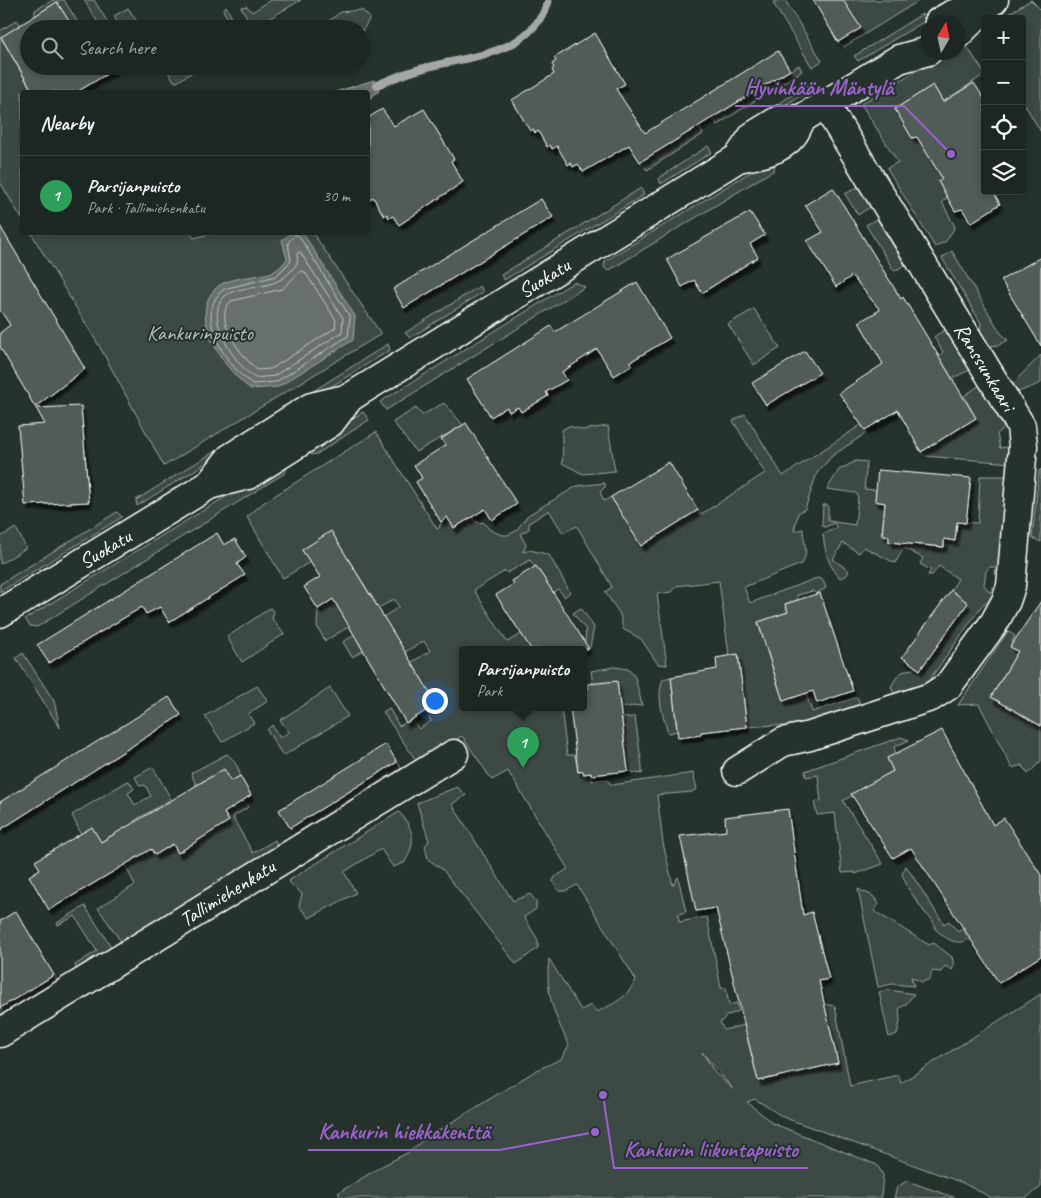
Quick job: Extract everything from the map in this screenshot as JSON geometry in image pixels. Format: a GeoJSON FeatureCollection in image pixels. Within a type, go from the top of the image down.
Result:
{"type":"FeatureCollection","features":[{"type":"Feature","properties":{"kind":"street"},"geometry":{"type":"LineString","coordinates":[[951,15],[992,1]]}},
{"type":"Feature","properties":{"kind":"street"},"geometry":{"type":"LineString","coordinates":[[966,26],[992,1]]}},
{"type":"Feature","properties":{"kind":"street","name":"Suokatu"},"geometry":{"type":"LineString","coordinates":[[899,59],[921,32]]}},
{"type":"Feature","properties":{"kind":"street","name":"Suokatu"},"geometry":{"type":"LineString","coordinates":[[0,613],[209,485],[248,475],[330,422],[349,398],[738,158],[753,136],[779,120],[802,119],[899,59],[921,53]]}},
{"type":"Feature","properties":{"kind":"street","name":"Ranssunkaari"},"geometry":{"type":"LineString","coordinates":[[737,771],[784,742],[810,736],[931,697],[948,686],[994,623],[1006,602],[1011,586],[1023,446],[1020,426],[825,104]]}},
{"type":"Feature","properties":{"kind":"street","name":"Tallimiehenkatu"},"geometry":{"type":"LineString","coordinates":[[0,1032],[454,754]]}},
{"type":"Feature","properties":{"kind":"green space"},"geometry":{"type":"Polygon","coordinates":[[[53,0],[64,0],[76,20],[68,20],[57,2],[35,16],[35,10],[53,0]]]}},
{"type":"Feature","properties":{"kind":"green space"},"geometry":{"type":"Polygon","coordinates":[[[84,0],[94,0],[106,20],[96,20],[84,0]]]}},
{"type":"Feature","properties":{"kind":"green space"},"geometry":{"type":"Polygon","coordinates":[[[271,0],[301,0],[267,20],[248,20],[241,7],[247,6],[252,12],[271,0]]]}},
{"type":"Feature","properties":{"kind":"green space"},"geometry":{"type":"Polygon","coordinates":[[[778,0],[785,0],[822,61],[812,67],[773,3],[778,0]]]}},
{"type":"Feature","properties":{"kind":"green space"},"geometry":{"type":"Polygon","coordinates":[[[843,0],[920,0],[844,47],[838,42],[860,28],[843,0]]]}},
{"type":"Feature","properties":{"kind":"green space"},"geometry":{"type":"Polygon","coordinates":[[[1031,0],[1041,10],[1041,132],[1026,107],[1026,15],[1006,15],[1031,0]]]}},
{"type":"Feature","properties":{"kind":"green space"},"geometry":{"type":"Polygon","coordinates":[[[226,6],[233,20],[228,20],[223,10],[226,6]]]}},
{"type":"Feature","properties":{"kind":"green space"},"geometry":{"type":"Polygon","coordinates":[[[128,8],[136,20],[116,20],[114,16],[128,8]]]}},
{"type":"Feature","properties":{"kind":"green space"},"geometry":{"type":"Polygon","coordinates":[[[362,10],[370,18],[369,20],[330,20],[341,12],[362,10]]]}},
{"type":"Feature","properties":{"kind":"green space"},"geometry":{"type":"Polygon","coordinates":[[[922,14],[921,23],[858,61],[854,56],[922,14]]]}},
{"type":"Feature","properties":{"kind":"green space"},"geometry":{"type":"Polygon","coordinates":[[[17,20],[20,24],[20,26],[1,38],[20,71],[20,75],[22,75],[31,90],[20,90],[20,216],[0,182],[0,31],[17,20]]]}},
{"type":"Feature","properties":{"kind":"green space"},"geometry":{"type":"Polygon","coordinates":[[[966,45],[981,68],[981,77],[943,102],[933,85],[895,109],[912,138],[917,137],[942,178],[938,181],[947,198],[942,202],[955,227],[946,241],[935,247],[887,168],[898,162],[861,104],[934,60],[966,60],[966,45]]]}},
{"type":"Feature","properties":{"kind":"green space"},"geometry":{"type":"Polygon","coordinates":[[[799,65],[802,71],[717,125],[713,118],[799,65]]]}},
{"type":"Feature","properties":{"kind":"green space"},"geometry":{"type":"Polygon","coordinates":[[[170,75],[188,75],[177,82],[170,75]]]}},
{"type":"Feature","properties":{"kind":"green space"},"geometry":{"type":"Polygon","coordinates":[[[808,85],[815,87],[770,114],[768,110],[808,85]]]}},
{"type":"Feature","properties":{"kind":"green space"},"geometry":{"type":"Polygon","coordinates":[[[699,126],[703,134],[647,170],[640,162],[699,126]]]}},
{"type":"Feature","properties":{"kind":"green space"},"geometry":{"type":"Polygon","coordinates":[[[708,146],[712,152],[661,184],[659,178],[708,146]]]}},
{"type":"Feature","properties":{"kind":"green space"},"geometry":{"type":"Polygon","coordinates":[[[775,157],[774,170],[608,271],[604,267],[605,261],[775,157]]]}},
{"type":"Feature","properties":{"kind":"green space"},"geometry":{"type":"Polygon","coordinates":[[[858,187],[870,207],[858,215],[845,194],[858,187]]]}},
{"type":"Feature","properties":{"kind":"green space"},"geometry":{"type":"Polygon","coordinates":[[[641,188],[644,195],[504,280],[501,275],[641,188]]]}},
{"type":"Feature","properties":{"kind":"green space"},"geometry":{"type":"Polygon","coordinates":[[[877,219],[905,265],[894,271],[866,225],[877,219]]]}},
{"type":"Feature","properties":{"kind":"green space","name":"Kankurinpuisto"},"geometry":{"type":"Polygon","coordinates":[[[32,235],[192,235],[194,238],[206,235],[314,235],[381,334],[164,466],[101,349],[32,235]]]}},
{"type":"Feature","properties":{"kind":"green space"},"geometry":{"type":"Polygon","coordinates":[[[952,251],[1000,332],[1008,340],[999,345],[989,346],[980,336],[981,323],[942,258],[952,251]]]}},
{"type":"Feature","properties":{"kind":"green space"},"geometry":{"type":"Polygon","coordinates":[[[574,282],[585,287],[386,410],[380,402],[574,282]]]}},
{"type":"Feature","properties":{"kind":"green space"},"geometry":{"type":"Polygon","coordinates":[[[480,286],[483,292],[410,338],[405,333],[480,286]]]}},
{"type":"Feature","properties":{"kind":"green space"},"geometry":{"type":"Polygon","coordinates":[[[754,309],[780,348],[754,365],[728,324],[754,309]]]}},
{"type":"Feature","properties":{"kind":"green space"},"geometry":{"type":"Polygon","coordinates":[[[946,329],[970,370],[952,378],[939,356],[943,352],[934,337],[946,329]]]}},
{"type":"Feature","properties":{"kind":"green space"},"geometry":{"type":"Polygon","coordinates":[[[388,344],[390,350],[274,422],[275,415],[388,344]]]}},
{"type":"Feature","properties":{"kind":"green space"},"geometry":{"type":"Polygon","coordinates":[[[1041,355],[1041,383],[1016,393],[1012,387],[1013,383],[1041,355]]]}},
{"type":"Feature","properties":{"kind":"green space"},"geometry":{"type":"Polygon","coordinates":[[[980,385],[1004,428],[997,434],[1000,448],[1013,446],[1012,463],[924,456],[921,452],[976,418],[964,396],[980,385]]]}},
{"type":"Feature","properties":{"kind":"green space"},"geometry":{"type":"Polygon","coordinates":[[[444,403],[463,425],[416,452],[393,422],[416,408],[422,415],[444,403]]]}},
{"type":"Feature","properties":{"kind":"green space"},"geometry":{"type":"Polygon","coordinates":[[[363,412],[369,420],[317,454],[312,455],[305,449],[363,412]]]}},
{"type":"Feature","properties":{"kind":"green space"},"geometry":{"type":"Polygon","coordinates":[[[745,414],[783,476],[861,425],[866,433],[832,456],[817,473],[805,509],[798,513],[794,531],[803,529],[806,552],[801,564],[744,587],[750,603],[817,578],[823,580],[826,588],[816,594],[813,591],[797,595],[798,600],[785,604],[788,612],[758,623],[783,701],[806,693],[812,712],[857,697],[862,708],[795,728],[775,725],[747,727],[738,655],[729,655],[719,581],[676,586],[671,592],[657,594],[667,665],[658,664],[641,639],[623,629],[620,614],[605,592],[612,587],[577,526],[563,533],[549,510],[529,523],[529,529],[520,534],[526,545],[523,552],[530,550],[549,555],[570,592],[565,597],[558,589],[553,592],[530,560],[507,573],[505,571],[474,590],[507,642],[521,634],[529,646],[459,646],[459,711],[562,711],[567,755],[575,755],[578,772],[591,773],[592,781],[606,779],[612,785],[693,773],[697,789],[692,792],[657,795],[663,843],[673,886],[678,877],[686,912],[678,914],[679,922],[707,917],[721,988],[726,988],[729,1005],[737,1003],[739,1011],[726,1016],[720,1023],[724,1030],[744,1025],[758,1080],[838,1062],[823,1004],[835,1006],[850,1086],[898,1075],[901,1083],[1041,994],[1041,1187],[1026,1198],[992,1198],[963,1183],[783,1117],[755,1099],[747,1102],[772,1123],[877,1165],[883,1175],[881,1198],[342,1198],[338,1193],[409,1152],[423,1140],[537,1070],[561,1059],[569,1045],[552,1004],[548,983],[549,959],[581,1010],[591,1005],[597,1012],[615,1003],[628,992],[636,980],[577,885],[565,891],[559,891],[553,881],[555,877],[568,869],[508,771],[492,780],[462,736],[417,762],[383,712],[389,708],[399,726],[412,719],[419,729],[431,721],[425,711],[436,704],[412,662],[430,651],[424,641],[405,652],[387,623],[357,640],[363,651],[352,657],[343,642],[399,607],[394,599],[325,641],[317,626],[318,609],[333,599],[347,622],[376,603],[331,532],[302,550],[310,562],[283,578],[247,517],[263,503],[376,432],[437,529],[447,517],[454,528],[473,516],[474,521],[483,522],[490,530],[502,535],[508,535],[516,531],[528,515],[577,486],[605,483],[605,487],[600,492],[604,501],[611,497],[641,545],[698,510],[700,515],[765,473],[733,421],[745,414]],[[702,1052],[715,1073],[733,1089],[702,1052]]]}},
{"type":"Feature","properties":{"kind":"green space"},"geometry":{"type":"Polygon","coordinates":[[[569,426],[583,430],[608,426],[615,471],[583,474],[562,463],[562,430],[569,426]]]}},
{"type":"Feature","properties":{"kind":"green space"},"geometry":{"type":"Polygon","coordinates":[[[246,432],[253,434],[137,506],[136,500],[246,432]]]}},
{"type":"Feature","properties":{"kind":"green space"},"geometry":{"type":"Polygon","coordinates":[[[286,460],[288,464],[285,473],[37,627],[30,626],[25,619],[286,460]]]}},
{"type":"Feature","properties":{"kind":"green space"},"geometry":{"type":"Polygon","coordinates":[[[856,461],[867,462],[864,489],[876,490],[875,501],[885,503],[882,535],[889,536],[889,542],[944,547],[944,539],[955,540],[957,522],[978,523],[980,476],[1004,476],[1010,480],[1002,576],[995,574],[996,567],[990,567],[986,571],[984,585],[990,593],[992,588],[1000,587],[991,600],[983,604],[921,692],[897,700],[891,687],[897,677],[902,672],[916,667],[920,670],[968,603],[951,590],[958,579],[939,566],[932,575],[928,575],[931,570],[920,564],[923,558],[904,548],[895,563],[864,547],[859,553],[843,543],[833,559],[849,571],[846,576],[840,578],[836,573],[828,558],[823,534],[837,528],[834,523],[825,527],[822,526],[823,505],[828,505],[828,521],[855,525],[858,497],[856,493],[827,489],[839,470],[856,461]]]}},
{"type":"Feature","properties":{"kind":"green space"},"geometry":{"type":"Polygon","coordinates":[[[1041,469],[1041,542],[1032,538],[1039,471],[1041,469]]]}},
{"type":"Feature","properties":{"kind":"green space"},"geometry":{"type":"Polygon","coordinates":[[[117,512],[122,517],[0,592],[0,584],[117,512]]]}},
{"type":"Feature","properties":{"kind":"green space"},"geometry":{"type":"Polygon","coordinates":[[[16,528],[26,548],[0,564],[0,537],[16,528]]]}},
{"type":"Feature","properties":{"kind":"green space"},"geometry":{"type":"Polygon","coordinates":[[[270,608],[274,612],[272,619],[284,634],[242,662],[227,637],[270,608]]]}},
{"type":"Feature","properties":{"kind":"green space"},"geometry":{"type":"Polygon","coordinates":[[[581,608],[594,627],[590,647],[587,649],[587,646],[580,646],[585,643],[586,630],[573,613],[581,608]]]}},
{"type":"Feature","properties":{"kind":"green space"},"geometry":{"type":"Polygon","coordinates":[[[1008,631],[1015,636],[1010,646],[1018,651],[992,697],[1041,726],[1041,761],[1028,774],[1022,765],[1012,768],[979,704],[958,705],[1008,631]]]}},
{"type":"Feature","properties":{"kind":"green space"},"geometry":{"type":"Polygon","coordinates":[[[23,653],[54,701],[60,728],[16,658],[23,653]]]}},
{"type":"Feature","properties":{"kind":"green space"},"geometry":{"type":"Polygon","coordinates":[[[614,667],[628,669],[635,677],[642,705],[620,708],[593,684],[591,671],[614,667]]]}},
{"type":"Feature","properties":{"kind":"green space"},"geometry":{"type":"Polygon","coordinates":[[[671,677],[677,731],[668,733],[661,706],[660,692],[663,679],[671,677]]]}},
{"type":"Feature","properties":{"kind":"green space"},"geometry":{"type":"Polygon","coordinates":[[[257,686],[268,701],[248,714],[254,723],[222,742],[205,716],[257,686]]]}},
{"type":"Feature","properties":{"kind":"green space"},"geometry":{"type":"Polygon","coordinates":[[[330,688],[348,716],[283,756],[267,730],[272,725],[280,738],[289,732],[280,720],[330,688]]]}},
{"type":"Feature","properties":{"kind":"green space"},"geometry":{"type":"Polygon","coordinates":[[[635,717],[642,774],[627,771],[622,718],[635,717]]]}},
{"type":"Feature","properties":{"kind":"green space"},"geometry":{"type":"Polygon","coordinates":[[[901,737],[909,740],[894,747],[896,754],[887,758],[893,771],[843,801],[883,864],[855,874],[855,872],[842,873],[835,813],[817,815],[814,802],[821,801],[818,775],[806,777],[805,771],[901,737]]]}},
{"type":"Feature","properties":{"kind":"green space"},"geometry":{"type":"Polygon","coordinates":[[[227,754],[236,764],[240,776],[231,781],[223,770],[196,785],[191,773],[227,754]]]}},
{"type":"Feature","properties":{"kind":"green space"},"geometry":{"type":"Polygon","coordinates":[[[397,762],[400,765],[400,772],[298,835],[290,828],[397,762]]]}},
{"type":"Feature","properties":{"kind":"green space"},"geometry":{"type":"Polygon","coordinates":[[[153,767],[171,799],[134,821],[155,855],[173,844],[179,853],[228,821],[224,813],[242,801],[248,805],[247,808],[234,816],[234,820],[253,853],[275,840],[278,847],[122,943],[98,908],[135,885],[125,865],[129,862],[112,835],[101,842],[81,834],[72,815],[129,781],[134,789],[128,793],[135,805],[151,796],[145,785],[140,786],[135,777],[153,767]]]}},
{"type":"Feature","properties":{"kind":"green space"},"geometry":{"type":"Polygon","coordinates":[[[457,787],[466,795],[452,804],[513,901],[530,894],[536,901],[536,909],[524,917],[538,940],[538,948],[516,964],[443,870],[428,859],[425,846],[429,841],[417,803],[457,787]]]}},
{"type":"Feature","properties":{"kind":"green space"},"geometry":{"type":"Polygon","coordinates":[[[399,812],[408,824],[412,836],[411,849],[404,863],[393,867],[381,849],[344,872],[356,893],[309,918],[299,906],[302,894],[288,881],[399,812]]]}},
{"type":"Feature","properties":{"kind":"green space"},"geometry":{"type":"Polygon","coordinates":[[[906,866],[944,924],[949,921],[958,932],[962,929],[969,939],[955,942],[935,929],[931,918],[925,913],[908,888],[902,874],[906,866]]]}},
{"type":"Feature","properties":{"kind":"green space"},"geometry":{"type":"Polygon","coordinates":[[[858,889],[873,896],[879,904],[874,911],[929,945],[934,943],[952,957],[954,965],[952,970],[945,966],[941,972],[932,971],[930,979],[922,982],[911,977],[914,986],[892,984],[878,987],[858,889]]]}},
{"type":"Feature","properties":{"kind":"green space"},"geometry":{"type":"Polygon","coordinates":[[[85,906],[112,948],[77,971],[75,965],[97,951],[75,916],[58,925],[57,923],[85,906]]]}},
{"type":"Feature","properties":{"kind":"green space"},"geometry":{"type":"Polygon","coordinates":[[[54,975],[59,983],[0,1019],[0,1008],[54,975]]]}},
{"type":"Feature","properties":{"kind":"green space"},"geometry":{"type":"Polygon","coordinates":[[[889,990],[914,994],[899,1009],[900,1022],[897,1034],[889,1037],[879,992],[889,990]]]}},
{"type":"Feature","properties":{"kind":"green space"},"geometry":{"type":"Polygon","coordinates":[[[907,1181],[956,1198],[894,1198],[897,1187],[907,1181]]]}},
{"type":"Feature","properties":{"kind":"water"},"geometry":{"type":"Polygon","coordinates":[[[374,80],[379,91],[370,98],[370,90],[342,90],[374,80]]]}},
{"type":"Feature","properties":{"kind":"water"},"geometry":{"type":"Polygon","coordinates":[[[289,235],[304,235],[355,316],[353,340],[278,387],[251,389],[230,369],[220,355],[207,325],[206,310],[210,296],[220,285],[232,280],[266,274],[280,267],[287,259],[282,240],[289,235]]]}},
{"type":"Feature","properties":{"kind":"building"},"geometry":{"type":"Polygon","coordinates":[[[813,0],[843,0],[861,28],[838,42],[813,0]]]}},
{"type":"Feature","properties":{"kind":"building"},"geometry":{"type":"Polygon","coordinates":[[[57,2],[68,20],[28,20],[57,2]]]}},
{"type":"Feature","properties":{"kind":"building"},"geometry":{"type":"Polygon","coordinates":[[[20,25],[20,70],[1,37],[20,25]]]}},
{"type":"Feature","properties":{"kind":"building"},"geometry":{"type":"Polygon","coordinates":[[[595,33],[625,84],[616,89],[645,133],[778,51],[790,70],[640,162],[629,145],[583,172],[578,164],[573,167],[571,163],[568,165],[557,146],[552,149],[550,145],[547,147],[538,131],[535,133],[533,129],[530,131],[512,100],[554,74],[552,64],[556,61],[554,58],[595,33]]]}},
{"type":"Feature","properties":{"kind":"building"},"geometry":{"type":"Polygon","coordinates":[[[23,75],[105,75],[80,90],[32,90],[23,75]]]}},
{"type":"Feature","properties":{"kind":"building"},"geometry":{"type":"Polygon","coordinates":[[[974,83],[981,94],[981,195],[995,195],[1000,204],[971,223],[962,209],[955,211],[938,181],[942,178],[917,137],[912,138],[895,109],[933,85],[943,102],[974,83]]]}},
{"type":"Feature","properties":{"kind":"building"},"geometry":{"type":"Polygon","coordinates":[[[382,109],[394,126],[424,109],[454,159],[451,161],[463,182],[399,225],[393,216],[389,218],[387,214],[384,216],[373,197],[370,199],[370,117],[382,109]]]}},
{"type":"Feature","properties":{"kind":"building"},"geometry":{"type":"Polygon","coordinates":[[[833,188],[901,299],[903,297],[976,418],[921,452],[898,410],[865,430],[839,393],[883,364],[859,322],[880,310],[852,276],[836,287],[807,241],[823,232],[805,205],[833,188]]]}},
{"type":"Feature","properties":{"kind":"building"},"geometry":{"type":"Polygon","coordinates":[[[541,199],[553,217],[404,308],[393,289],[541,199]]]}},
{"type":"Feature","properties":{"kind":"building"},"geometry":{"type":"Polygon","coordinates":[[[750,212],[765,235],[750,244],[758,257],[702,293],[694,280],[682,287],[667,259],[750,212]]]}},
{"type":"Feature","properties":{"kind":"building"},"geometry":{"type":"Polygon","coordinates":[[[0,226],[85,369],[35,407],[0,347],[0,333],[10,325],[0,310],[0,226]]]}},
{"type":"Feature","properties":{"kind":"building"},"geometry":{"type":"Polygon","coordinates":[[[1041,257],[1041,346],[1001,280],[1041,257]]]}},
{"type":"Feature","properties":{"kind":"building"},"geometry":{"type":"Polygon","coordinates":[[[637,282],[670,338],[630,362],[632,365],[614,376],[597,349],[562,372],[567,380],[546,392],[548,396],[521,412],[518,407],[509,412],[507,407],[491,417],[467,379],[551,326],[555,332],[637,282]]]}},
{"type":"Feature","properties":{"kind":"building"},"geometry":{"type":"Polygon","coordinates":[[[805,351],[820,373],[766,405],[752,383],[805,351]]]}},
{"type":"Feature","properties":{"kind":"building"},"geometry":{"type":"Polygon","coordinates":[[[81,406],[89,502],[25,505],[18,426],[45,424],[36,408],[81,406]]]}},
{"type":"Feature","properties":{"kind":"building"},"geometry":{"type":"Polygon","coordinates":[[[466,423],[517,504],[492,520],[485,509],[454,528],[447,517],[441,522],[416,482],[422,478],[414,465],[446,445],[441,439],[466,423]]]}},
{"type":"Feature","properties":{"kind":"building"},"geometry":{"type":"Polygon","coordinates":[[[669,462],[698,510],[641,546],[611,497],[669,462]]]}},
{"type":"Feature","properties":{"kind":"building"},"geometry":{"type":"Polygon","coordinates":[[[878,470],[971,478],[966,523],[957,522],[955,541],[944,539],[944,547],[889,542],[889,536],[882,535],[885,503],[875,501],[878,470]]]}},
{"type":"Feature","properties":{"kind":"building"},"geometry":{"type":"Polygon","coordinates":[[[331,531],[437,704],[406,723],[333,599],[318,609],[304,587],[320,577],[302,550],[331,531]]]}},
{"type":"Feature","properties":{"kind":"building"},"geometry":{"type":"Polygon","coordinates":[[[217,533],[224,545],[235,539],[246,557],[237,564],[245,575],[169,622],[160,607],[146,614],[142,607],[49,663],[37,645],[217,533]]]}},
{"type":"Feature","properties":{"kind":"building"},"geometry":{"type":"Polygon","coordinates":[[[536,566],[589,649],[587,649],[587,646],[529,646],[496,595],[514,584],[512,581],[536,566]]]}},
{"type":"Feature","properties":{"kind":"building"},"geometry":{"type":"Polygon","coordinates":[[[951,590],[968,603],[920,670],[902,657],[951,590]]]}},
{"type":"Feature","properties":{"kind":"building"},"geometry":{"type":"Polygon","coordinates":[[[820,593],[853,691],[817,703],[813,691],[783,701],[758,622],[788,612],[785,604],[820,593]]]}},
{"type":"Feature","properties":{"kind":"building"},"geometry":{"type":"Polygon","coordinates":[[[1041,601],[1041,726],[991,697],[1018,651],[1010,647],[1041,601]]]}},
{"type":"Feature","properties":{"kind":"building"},"geometry":{"type":"Polygon","coordinates":[[[738,654],[747,727],[701,732],[701,735],[678,738],[671,677],[717,669],[716,658],[738,654]]]}},
{"type":"Feature","properties":{"kind":"building"},"geometry":{"type":"Polygon","coordinates":[[[617,681],[628,771],[591,775],[591,773],[583,774],[583,771],[578,772],[570,711],[587,711],[588,684],[617,681]]]}},
{"type":"Feature","properties":{"kind":"building"},"geometry":{"type":"Polygon","coordinates":[[[169,697],[181,715],[0,830],[0,802],[169,697]]]}},
{"type":"Feature","properties":{"kind":"building"},"geometry":{"type":"Polygon","coordinates":[[[942,730],[993,825],[1004,818],[1041,875],[1041,956],[999,983],[911,848],[893,858],[851,794],[893,771],[887,758],[942,730]]]}},
{"type":"Feature","properties":{"kind":"building"},"geometry":{"type":"Polygon","coordinates":[[[386,744],[397,762],[290,828],[279,810],[386,744]]]}},
{"type":"Feature","properties":{"kind":"building"},"geometry":{"type":"Polygon","coordinates":[[[224,769],[231,781],[240,776],[251,795],[224,813],[229,821],[178,853],[173,844],[155,855],[151,849],[49,910],[29,876],[40,869],[35,861],[92,827],[101,842],[224,769]]]}},
{"type":"Feature","properties":{"kind":"building"},"geometry":{"type":"Polygon","coordinates":[[[788,809],[803,915],[812,912],[829,979],[819,981],[838,1063],[758,1081],[716,908],[696,911],[680,836],[726,831],[725,817],[788,809]]]}},
{"type":"Feature","properties":{"kind":"building"},"geometry":{"type":"Polygon","coordinates":[[[16,911],[54,975],[0,1008],[0,921],[16,911]]]}},
{"type":"Feature","properties":{"kind":"waterway"},"geometry":{"type":"LineString","coordinates":[[377,85],[428,67],[498,50],[513,43],[527,33],[539,20],[548,3]]}},
{"type":"Feature","properties":{"kind":"place","name":"Hyvinkään Mäntylä"},"geometry":{"type":"Point","coordinates":[951,154]}},
{"type":"Feature","properties":{"kind":"place","name":"Parsijanpuisto"},"geometry":{"type":"Point","coordinates":[523,768]}},
{"type":"Feature","properties":{"kind":"place","name":"Kankurin liikuntapuisto"},"geometry":{"type":"Point","coordinates":[603,1095]}},
{"type":"Feature","properties":{"kind":"place","name":"Kankurin hiekkakenttä"},"geometry":{"type":"Point","coordinates":[595,1132]}}]}
